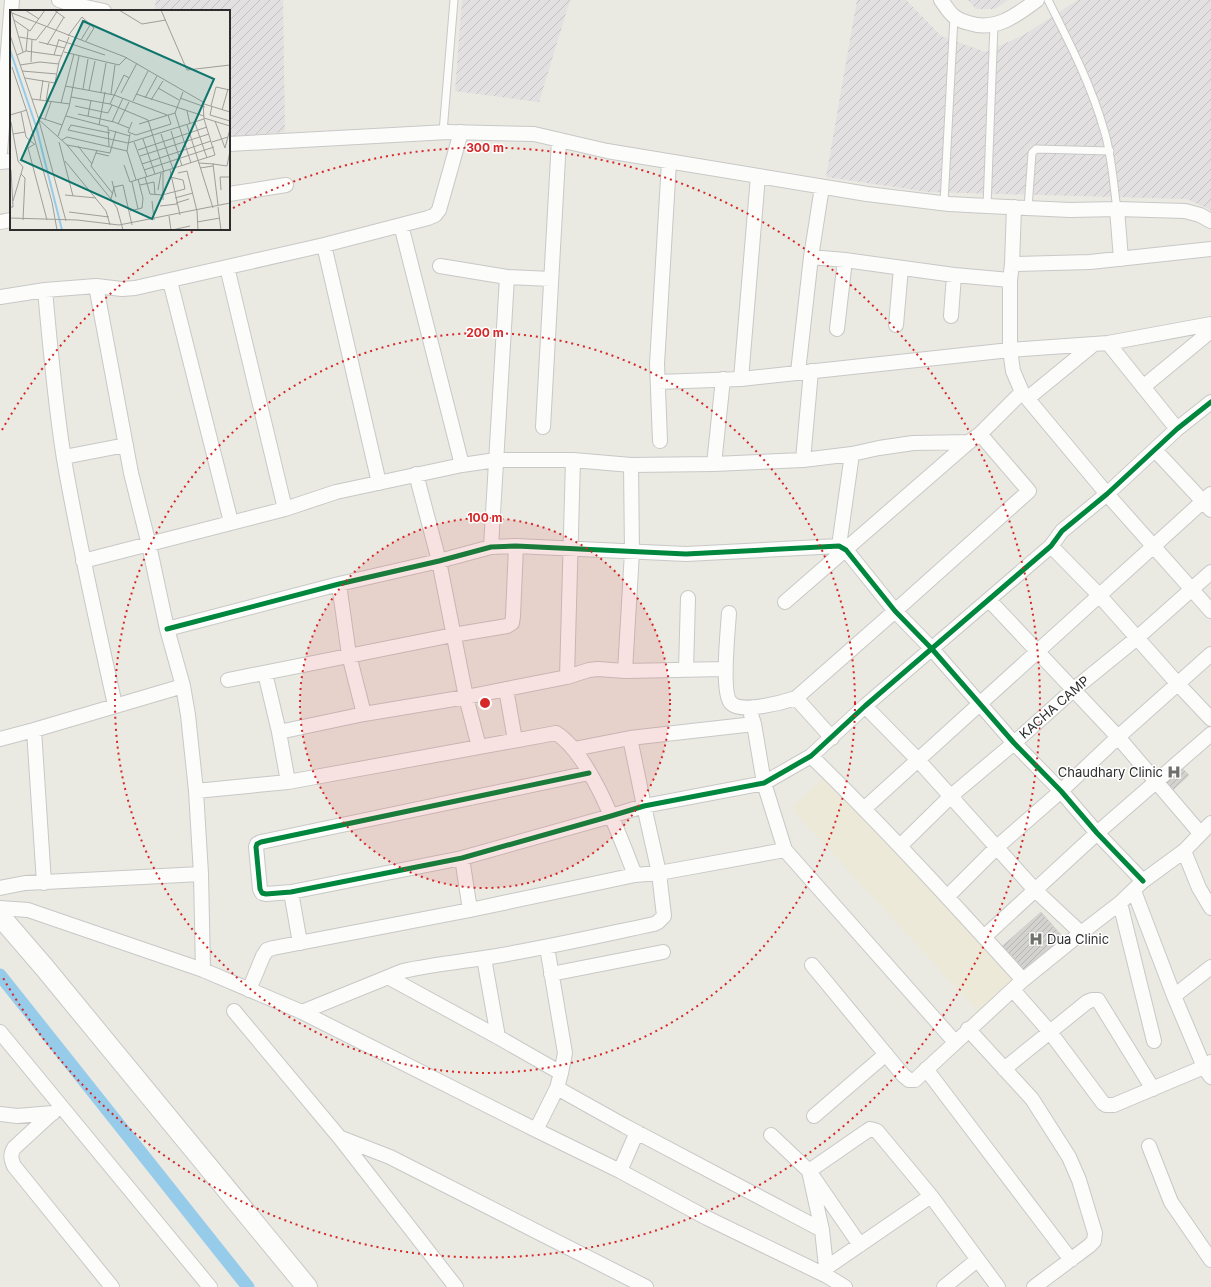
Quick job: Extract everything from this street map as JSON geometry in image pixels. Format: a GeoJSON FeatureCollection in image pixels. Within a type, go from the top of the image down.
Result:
{"type":"FeatureCollection","features":[{"type":"Feature","properties":{"kind":"street"},"geometry":{"type":"LineString","coordinates":[[11,10],[12,0]]}},
{"type":"Feature","properties":{"kind":"street"},"geometry":{"type":"LineString","coordinates":[[940,0],[954,16],[976,25],[994,25],[1017,14],[1037,0]]}},
{"type":"Feature","properties":{"kind":"street"},"geometry":{"type":"LineString","coordinates":[[67,5],[98,10]]}},
{"type":"Feature","properties":{"kind":"street"},"geometry":{"type":"LineString","coordinates":[[0,152],[10,25]]}},
{"type":"Feature","properties":{"kind":"street"},"geometry":{"type":"LineString","coordinates":[[230,144],[443,132],[534,134],[606,151],[867,194],[944,203],[988,206],[1070,210],[1117,209],[1184,211],[1200,215],[1211,221]]}},
{"type":"Feature","properties":{"kind":"street"},"geometry":{"type":"LineString","coordinates":[[0,297],[45,290],[96,286],[122,289],[135,288],[324,245],[428,218],[435,215],[439,210],[462,132]]}},
{"type":"Feature","properties":{"kind":"street"},"geometry":{"type":"LineString","coordinates":[[543,427],[559,140]]}},
{"type":"Feature","properties":{"kind":"street"},"geometry":{"type":"LineString","coordinates":[[0,162],[10,161]]}},
{"type":"Feature","properties":{"kind":"street"},"geometry":{"type":"LineString","coordinates":[[660,441],[657,364],[669,162]]}},
{"type":"Feature","properties":{"kind":"street"},"geometry":{"type":"LineString","coordinates":[[741,379],[758,176]]}},
{"type":"Feature","properties":{"kind":"street"},"geometry":{"type":"LineString","coordinates":[[230,194],[286,185]]}},
{"type":"Feature","properties":{"kind":"street"},"geometry":{"type":"LineString","coordinates":[[803,460],[805,372],[811,257],[822,187]]}},
{"type":"Feature","properties":{"kind":"street"},"geometry":{"type":"LineString","coordinates":[[1014,207],[1010,280],[1010,350],[1013,371],[1025,395],[1107,494],[1211,611]]}},
{"type":"Feature","properties":{"kind":"street"},"geometry":{"type":"LineString","coordinates":[[1117,209],[1121,259]]}},
{"type":"Feature","properties":{"kind":"street"},"geometry":{"type":"LineString","coordinates":[[0,222],[10,220]]}},
{"type":"Feature","properties":{"kind":"street"},"geometry":{"type":"LineString","coordinates":[[401,225],[462,465]]}},
{"type":"Feature","properties":{"kind":"street"},"geometry":{"type":"LineString","coordinates":[[324,245],[379,483]]}},
{"type":"Feature","properties":{"kind":"street"},"geometry":{"type":"LineString","coordinates":[[1012,264],[1090,262],[1211,249]]}},
{"type":"Feature","properties":{"kind":"street"},"geometry":{"type":"LineString","coordinates":[[811,257],[954,275],[1010,280]]}},
{"type":"Feature","properties":{"kind":"street"},"geometry":{"type":"LineString","coordinates":[[837,329],[844,260]]}},
{"type":"Feature","properties":{"kind":"street"},"geometry":{"type":"LineString","coordinates":[[227,266],[285,508]]}},
{"type":"Feature","properties":{"kind":"street"},"geometry":{"type":"LineString","coordinates":[[440,266],[507,278],[551,279]]}},
{"type":"Feature","properties":{"kind":"street"},"geometry":{"type":"LineString","coordinates":[[896,325],[901,268]]}},
{"type":"Feature","properties":{"kind":"street"},"geometry":{"type":"LineString","coordinates":[[951,316],[954,275]]}},
{"type":"Feature","properties":{"kind":"street"},"geometry":{"type":"LineString","coordinates":[[492,547],[507,278]]}},
{"type":"Feature","properties":{"kind":"street"},"geometry":{"type":"LineString","coordinates":[[170,281],[231,522]]}},
{"type":"Feature","properties":{"kind":"street"},"geometry":{"type":"LineString","coordinates":[[96,286],[126,445],[167,629],[183,686],[188,715],[196,791],[201,874],[202,970]]}},
{"type":"Feature","properties":{"kind":"street"},"geometry":{"type":"LineString","coordinates":[[45,290],[53,375],[64,457],[83,561],[115,705]]}},
{"type":"Feature","properties":{"kind":"street"},"geometry":{"type":"LineString","coordinates":[[658,382],[741,379],[1010,350],[1108,343],[1211,324]]}},
{"type":"Feature","properties":{"kind":"street"},"geometry":{"type":"LineString","coordinates":[[1143,387],[1211,331]]}},
{"type":"Feature","properties":{"kind":"street"},"geometry":{"type":"LineString","coordinates":[[1108,343],[1177,429]]}},
{"type":"Feature","properties":{"kind":"street"},"geometry":{"type":"LineString","coordinates":[[785,602],[842,548],[1025,395],[1094,344]]}},
{"type":"Feature","properties":{"kind":"street"},"geometry":{"type":"LineString","coordinates":[[714,464],[723,379]]}},
{"type":"Feature","properties":{"kind":"street"},"geometry":{"type":"LineString","coordinates":[[590,773],[269,840],[257,844],[260,889],[262,893],[266,894],[291,892],[462,858],[644,806],[764,783],[811,756],[865,706],[1051,546],[1062,531],[1107,494],[1177,429],[1211,402]]}},
{"type":"Feature","properties":{"kind":"street"},"geometry":{"type":"LineString","coordinates":[[83,561],[149,545],[285,508],[336,492],[416,474],[496,460],[573,460],[631,465],[714,464],[803,460],[852,454],[913,443],[974,438],[1029,491],[896,611],[796,698],[780,703],[749,708],[735,706],[731,703],[728,698],[725,669],[729,612]]}},
{"type":"Feature","properties":{"kind":"street"},"geometry":{"type":"LineString","coordinates":[[64,457],[126,445]]}},
{"type":"Feature","properties":{"kind":"street"},"geometry":{"type":"LineString","coordinates":[[865,808],[1153,546],[1208,502],[1155,450]]}},
{"type":"Feature","properties":{"kind":"street"},"geometry":{"type":"LineString","coordinates":[[852,454],[842,548],[1014,743],[1061,791],[1139,886],[1174,996],[1209,1069],[1114,1105],[1106,1105],[1050,1032],[1013,990]]}},
{"type":"Feature","properties":{"kind":"street"},"geometry":{"type":"LineString","coordinates":[[567,677],[573,460]]}},
{"type":"Feature","properties":{"kind":"street"},"geometry":{"type":"LineString","coordinates":[[626,671],[632,552],[631,465]]}},
{"type":"Feature","properties":{"kind":"street"},"geometry":{"type":"LineString","coordinates":[[416,474],[439,561],[466,697],[479,747]]}},
{"type":"Feature","properties":{"kind":"street"},"geometry":{"type":"LineString","coordinates":[[167,629],[339,584],[492,547],[516,546],[686,554],[842,548]]}},
{"type":"Feature","properties":{"kind":"street"},"geometry":{"type":"LineString","coordinates":[[228,680],[349,655],[507,626],[512,623],[513,616],[516,546]]}},
{"type":"Feature","properties":{"kind":"street"},"geometry":{"type":"LineString","coordinates":[[1051,546],[1099,595],[1211,719]]}},
{"type":"Feature","properties":{"kind":"street","name":"KACHA CAMP"},"geometry":{"type":"LineString","coordinates":[[900,846],[951,796],[1014,743],[1073,690],[1137,638],[1211,572]]}},
{"type":"Feature","properties":{"kind":"street"},"geometry":{"type":"LineString","coordinates":[[339,584],[349,655],[364,714]]}},
{"type":"Feature","properties":{"kind":"street"},"geometry":{"type":"LineString","coordinates":[[686,670],[688,598]]}},
{"type":"Feature","properties":{"kind":"street"},"geometry":{"type":"LineString","coordinates":[[989,600],[1118,737],[1200,833]]}},
{"type":"Feature","properties":{"kind":"street"},"geometry":{"type":"LineString","coordinates":[[947,897],[997,847],[1061,791],[1177,683],[1211,654]]}},
{"type":"Feature","properties":{"kind":"street"},"geometry":{"type":"LineString","coordinates":[[279,732],[364,714],[466,697],[567,677],[589,670],[598,669],[626,671],[725,669]]}},
{"type":"Feature","properties":{"kind":"street"},"geometry":{"type":"LineString","coordinates":[[265,673],[279,732],[288,782]]}},
{"type":"Feature","properties":{"kind":"street"},"geometry":{"type":"LineString","coordinates":[[0,739],[183,686]]}},
{"type":"Feature","properties":{"kind":"street"},"geometry":{"type":"LineString","coordinates":[[506,689],[515,740]]}},
{"type":"Feature","properties":{"kind":"street"},"geometry":{"type":"LineString","coordinates":[[796,698],[832,738]]}},
{"type":"Feature","properties":{"kind":"street"},"geometry":{"type":"LineString","coordinates":[[865,706],[918,760],[1035,890],[1081,933]]}},
{"type":"Feature","properties":{"kind":"street"},"geometry":{"type":"LineString","coordinates":[[749,708],[754,724],[764,783],[785,850],[955,1042]]}},
{"type":"Feature","properties":{"kind":"street"},"geometry":{"type":"LineString","coordinates":[[574,750],[630,738],[754,724]]}},
{"type":"Feature","properties":{"kind":"street"},"geometry":{"type":"LineString","coordinates":[[34,730],[44,883]]}},
{"type":"Feature","properties":{"kind":"street"},"geometry":{"type":"LineString","coordinates":[[196,791],[288,782],[556,733],[562,736],[574,750],[590,773],[611,816],[635,875]]}},
{"type":"Feature","properties":{"kind":"street"},"geometry":{"type":"LineString","coordinates":[[984,937],[1097,833],[1211,734]]}},
{"type":"Feature","properties":{"kind":"street"},"geometry":{"type":"LineString","coordinates":[[302,1012],[403,971],[547,947],[658,922],[664,916],[659,873],[630,738]]}},
{"type":"Feature","properties":{"kind":"street"},"geometry":{"type":"LineString","coordinates":[[811,756],[865,808],[1023,980]]}},
{"type":"Feature","properties":{"kind":"street"},"geometry":{"type":"LineString","coordinates":[[812,965],[904,1076],[909,1080],[915,1080],[1023,980],[1081,933],[1120,904],[1139,886],[1184,851],[1211,823]]}},
{"type":"Feature","properties":{"kind":"street"},"geometry":{"type":"LineString","coordinates":[[249,990],[262,956],[266,950],[470,910],[635,875],[659,873],[785,850]]}},
{"type":"Feature","properties":{"kind":"street"},"geometry":{"type":"LineString","coordinates":[[1184,851],[1199,888],[1210,905]]}},
{"type":"Feature","properties":{"kind":"street"},"geometry":{"type":"LineString","coordinates":[[462,858],[470,910]]}},
{"type":"Feature","properties":{"kind":"street"},"geometry":{"type":"LineString","coordinates":[[0,888],[25,883],[201,874]]}},
{"type":"Feature","properties":{"kind":"street"},"geometry":{"type":"LineString","coordinates":[[291,892],[300,943]]}},
{"type":"Feature","properties":{"kind":"street"},"geometry":{"type":"LineString","coordinates":[[1120,904],[1154,1041]]}},
{"type":"Feature","properties":{"kind":"street"},"geometry":{"type":"LineString","coordinates":[[0,908],[28,910],[202,970],[302,1012],[620,1171],[707,1218],[827,1272],[845,1287]]}},
{"type":"Feature","properties":{"kind":"street"},"geometry":{"type":"LineString","coordinates":[[0,916],[44,967],[308,1287]]}},
{"type":"Feature","properties":{"kind":"street"},"geometry":{"type":"LineString","coordinates":[[536,1130],[557,1088],[562,1073],[564,1053],[547,947]]}},
{"type":"Feature","properties":{"kind":"street"},"geometry":{"type":"LineString","coordinates":[[551,974],[663,952]]}},
{"type":"Feature","properties":{"kind":"street"},"geometry":{"type":"LineString","coordinates":[[484,958],[498,1036]]}},
{"type":"Feature","properties":{"kind":"street"},"geometry":{"type":"LineString","coordinates":[[1174,996],[1211,967]]}},
{"type":"Feature","properties":{"kind":"street"},"geometry":{"type":"LineString","coordinates":[[388,977],[498,1036],[562,1073]]}},
{"type":"Feature","properties":{"kind":"street"},"geometry":{"type":"LineString","coordinates":[[1004,1068],[1087,1002],[1098,1000],[1153,1089]]}},
{"type":"Feature","properties":{"kind":"street"},"geometry":{"type":"LineString","coordinates":[[234,1011],[340,1138],[456,1287]]}},
{"type":"Feature","properties":{"kind":"street"},"geometry":{"type":"LineString","coordinates":[[968,1030],[1032,1099],[1069,1157],[1079,1180],[1095,1234],[1094,1241],[1089,1246],[1034,1287]]}},
{"type":"Feature","properties":{"kind":"street"},"geometry":{"type":"LineString","coordinates":[[0,1032],[210,1287]]}},
{"type":"Feature","properties":{"kind":"street"},"geometry":{"type":"LineString","coordinates":[[814,1116],[886,1054]]}},
{"type":"Feature","properties":{"kind":"street"},"geometry":{"type":"LineString","coordinates":[[926,1069],[1071,1260]]}},
{"type":"Feature","properties":{"kind":"street"},"geometry":{"type":"LineString","coordinates":[[557,1088],[822,1230]]}},
{"type":"Feature","properties":{"kind":"street"},"geometry":{"type":"LineString","coordinates":[[0,1114],[17,1116],[66,1112]]}},
{"type":"Feature","properties":{"kind":"street"},"geometry":{"type":"LineString","coordinates":[[51,1114],[14,1148],[11,1154],[11,1160],[14,1166],[112,1287]]}},
{"type":"Feature","properties":{"kind":"street"},"geometry":{"type":"LineString","coordinates":[[809,1171],[864,1132],[870,1129],[877,1131],[931,1196],[998,1287]]}},
{"type":"Feature","properties":{"kind":"street"},"geometry":{"type":"LineString","coordinates":[[620,1171],[637,1132]]}},
{"type":"Feature","properties":{"kind":"street"},"geometry":{"type":"LineString","coordinates":[[772,1135],[809,1171],[860,1245]]}},
{"type":"Feature","properties":{"kind":"street"},"geometry":{"type":"LineString","coordinates":[[340,1138],[390,1157],[646,1287]]}},
{"type":"Feature","properties":{"kind":"street"},"geometry":{"type":"LineString","coordinates":[[1149,1146],[1171,1202],[1211,1260]]}},
{"type":"Feature","properties":{"kind":"street"},"geometry":{"type":"LineString","coordinates":[[809,1171],[822,1230],[827,1272]]}},
{"type":"Feature","properties":{"kind":"street"},"geometry":{"type":"LineString","coordinates":[[827,1272],[860,1245],[931,1196]]}},
{"type":"Feature","properties":{"kind":"street"},"geometry":{"type":"LineString","coordinates":[[944,1287],[977,1260]]}},
{"type":"Feature","properties":{"kind":"lane"},"geometry":{"type":"LineString","coordinates":[[443,132],[454,0]]}},
{"type":"Feature","properties":{"kind":"lane"},"geometry":{"type":"LineString","coordinates":[[1048,0],[1097,106],[1110,151],[1117,209]]}},
{"type":"Feature","properties":{"kind":"lane"},"geometry":{"type":"LineString","coordinates":[[944,203],[954,16]]}},
{"type":"Feature","properties":{"kind":"lane"},"geometry":{"type":"LineString","coordinates":[[988,206],[994,25]]}},
{"type":"Feature","properties":{"kind":"lane"},"geometry":{"type":"LineString","coordinates":[[1028,208],[1032,153],[1036,149],[1110,151]]}},
{"type":"Feature","properties":{"kind":"shaded area"},"geometry":{"type":"Polygon","coordinates":[[[156,0],[283,0],[285,132],[230,137],[230,10],[154,10],[156,0]]]}},
{"type":"Feature","properties":{"kind":"shaded area"},"geometry":{"type":"Polygon","coordinates":[[[462,0],[570,0],[539,102],[455,91],[462,0]]]}},
{"type":"Feature","properties":{"kind":"shaded area"},"geometry":{"type":"Polygon","coordinates":[[[857,0],[906,0],[941,36],[985,52],[1022,36],[1078,0],[1211,0],[1211,210],[1187,199],[929,192],[826,177],[857,0]]]}},
{"type":"Feature","properties":{"kind":"shaded area"},"geometry":{"type":"Polygon","coordinates":[[[968,0],[1008,0],[995,9],[976,9],[968,0]]]}},
{"type":"Feature","properties":{"kind":"shaded area"},"geometry":{"type":"Polygon","coordinates":[[[827,775],[1023,986],[986,1020],[791,808],[827,775]]]}},
{"type":"Feature","properties":{"kind":"building"},"geometry":{"type":"Polygon","coordinates":[[[1181,767],[1189,775],[1173,790],[1166,782],[1181,767]]]}},
{"type":"Feature","properties":{"kind":"building"},"geometry":{"type":"Polygon","coordinates":[[[1041,912],[1063,937],[1021,974],[999,949],[1041,912]]]}},
{"type":"Feature","properties":{"kind":"waterway"},"geometry":{"type":"LineString","coordinates":[[0,975],[248,1287]]}},
{"type":"Feature","properties":{"kind":"cycle path"},"geometry":{"type":"LineString","coordinates":[[589,773],[261,842],[257,844],[256,847],[260,889],[262,893],[266,894],[291,892],[462,858],[644,806],[764,783],[811,756],[865,706],[1051,546],[1062,531],[1107,494],[1177,429],[1211,402]]}},
{"type":"Feature","properties":{"kind":"cycle path"},"geometry":{"type":"LineString","coordinates":[[167,629],[339,584],[439,561],[491,547],[516,546],[686,554],[839,546],[846,550],[895,611],[932,649],[1014,743],[1061,791],[1097,833],[1143,881]]}},
{"type":"Feature","properties":{"kind":"place","name":"Chaudhary Clinic"},"geometry":{"type":"Point","coordinates":[1174,772]}},
{"type":"Feature","properties":{"kind":"place","name":"Dua Clinic"},"geometry":{"type":"Point","coordinates":[1036,939]}}]}
